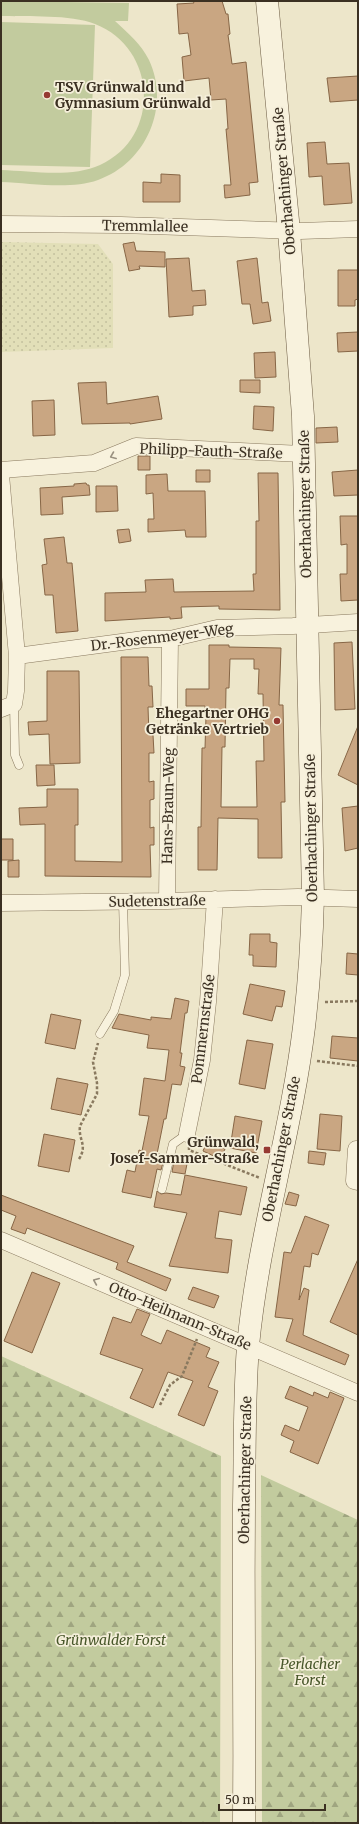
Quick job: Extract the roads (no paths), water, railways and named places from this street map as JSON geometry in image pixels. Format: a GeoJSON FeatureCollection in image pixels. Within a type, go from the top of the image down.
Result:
{"type":"FeatureCollection","features":[{"type":"Feature","properties":{"kind":"main road","name":"Oberhachinger Straße"},"geometry":{"type":"LineString","coordinates":[[244,1823],[245,1413],[248,1345],[262,1245],[287,1126],[304,1028],[312,937],[313,897],[303,416],[289,231],[267,1]]}},
{"type":"Feature","properties":{"kind":"street","name":"Tremmlallee"},"geometry":{"type":"LineString","coordinates":[[1,224],[121,225],[289,231],[358,229]]}},
{"type":"Feature","properties":{"kind":"street","name":"Philipp-Fauth-Straße"},"geometry":{"type":"LineString","coordinates":[[1,470],[94,463],[136,446],[304,454]]}},
{"type":"Feature","properties":{"kind":"street"},"geometry":{"type":"LineString","coordinates":[[1,475],[17,656],[16,690],[7,706]]}},
{"type":"Feature","properties":{"kind":"street","name":"Dr.-Rosenmeyer-Weg"},"geometry":{"type":"LineString","coordinates":[[17,656],[144,639],[170,639],[217,628],[358,622]]}},
{"type":"Feature","properties":{"kind":"street","name":"Hans-Braun-Weg"},"geometry":{"type":"LineString","coordinates":[[166,901],[170,639]]}},
{"type":"Feature","properties":{"kind":"street","name":"Sudetenstraße"},"geometry":{"type":"LineString","coordinates":[[1,902],[166,901],[313,897],[358,899]]}},
{"type":"Feature","properties":{"kind":"street","name":"Pommernstraße"},"geometry":{"type":"LineString","coordinates":[[187,1134],[202,1060],[209,995],[214,899]]}},
{"type":"Feature","properties":{"kind":"street"},"geometry":{"type":"LineString","coordinates":[[356,1149],[354,1181],[358,1182]]}},
{"type":"Feature","properties":{"kind":"street","name":"Otto-Heilmann-Straße"},"geometry":{"type":"LineString","coordinates":[[1,1240],[358,1393]]}},
{"type":"Feature","properties":{"kind":"lane"},"geometry":{"type":"LineString","coordinates":[[7,706],[15,755],[20,764]]}},
{"type":"Feature","properties":{"kind":"lane"},"geometry":{"type":"LineString","coordinates":[[100,1034],[114,1011],[126,975],[123,901]]}},
{"type":"Feature","properties":{"kind":"lane"},"geometry":{"type":"LineString","coordinates":[[162,1189],[173,1144],[187,1134]]}},
{"type":"Feature","properties":{"kind":"place","name":"TSV Grünwald und Gymnasium Grünwald"},"geometry":{"type":"Point","coordinates":[47,95]}},
{"type":"Feature","properties":{"kind":"place","name":"Ehegartner OHG Getränke Vertrieb"},"geometry":{"type":"Point","coordinates":[277,721]}},
{"type":"Feature","properties":{"kind":"place","name":"Grünwald, Josef-Sammer-Straße"},"geometry":{"type":"Point","coordinates":[267,1150]}},
{"type":"Feature","properties":{"kind":"park label","name":"Grünwalder Forst"},"geometry":{"type":"Point","coordinates":[111,1640]}},
{"type":"Feature","properties":{"kind":"park label","name":"Perlacher Forst"},"geometry":{"type":"Point","coordinates":[310,1672]}}]}
